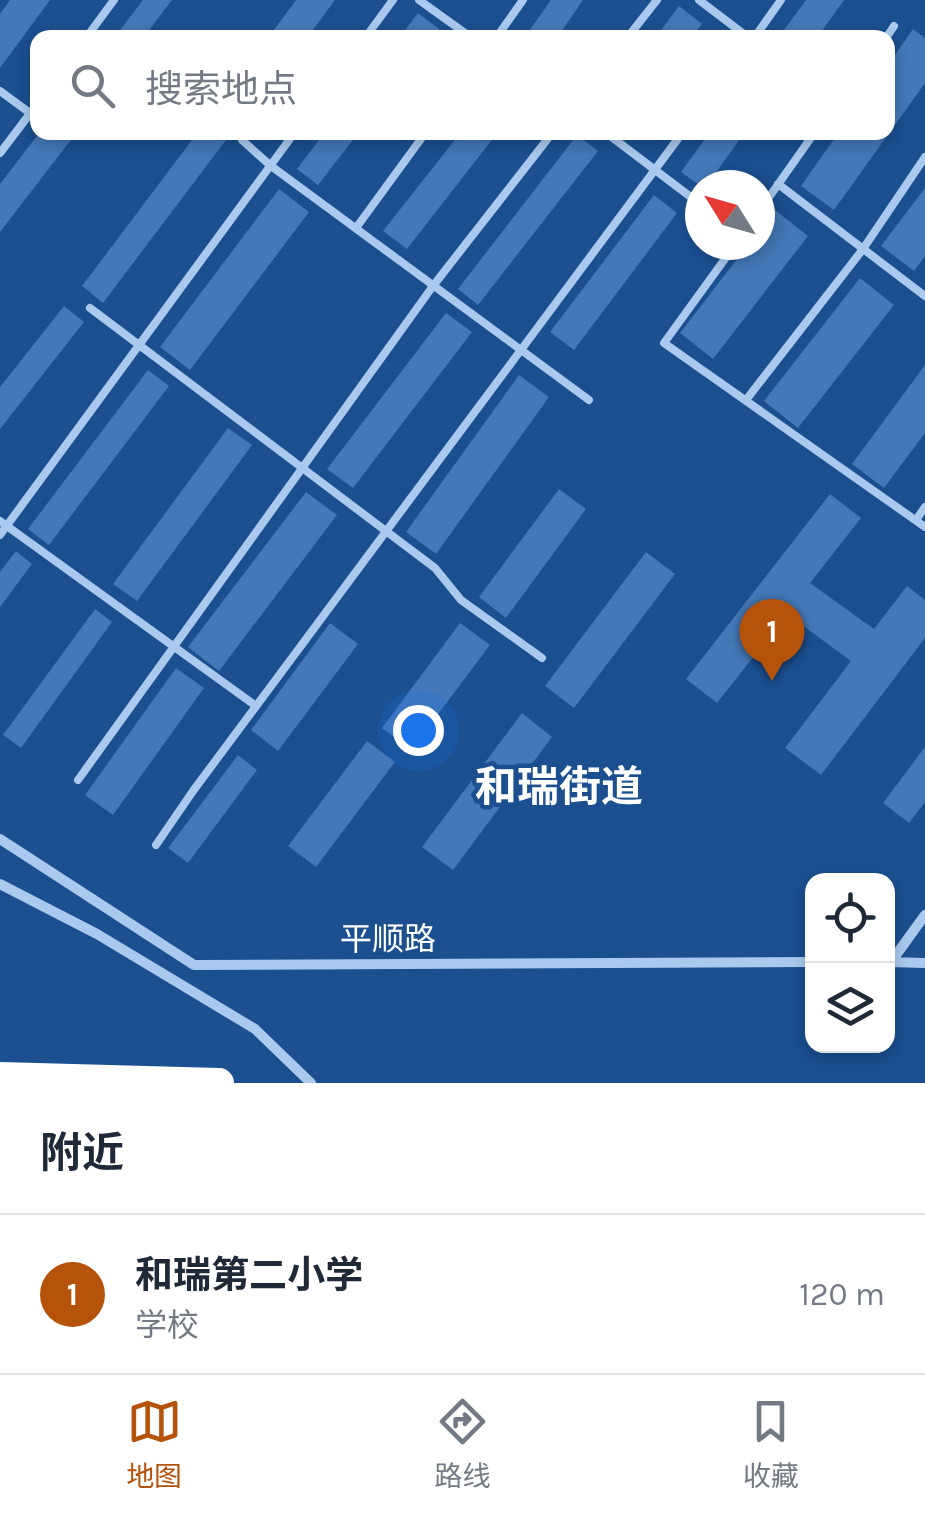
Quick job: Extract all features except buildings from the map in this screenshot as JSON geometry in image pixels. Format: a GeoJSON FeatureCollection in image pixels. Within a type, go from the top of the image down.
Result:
{"type":"FeatureCollection","features":[{"type":"Feature","properties":{"kind":"highway"},"geometry":{"type":"LineString","coordinates":[[0,1078],[218,1083]]}},
{"type":"Feature","properties":{"kind":"street","name":"平顺路"},"geometry":{"type":"LineString","coordinates":[[0,839],[194,964],[805,962]]}},
{"type":"Feature","properties":{"kind":"street"},"geometry":{"type":"LineString","coordinates":[[0,884],[97,934],[255,1029],[312,1083]]}},
{"type":"Feature","properties":{"kind":"street"},"geometry":{"type":"LineString","coordinates":[[895,954],[925,915]]}},
{"type":"Feature","properties":{"kind":"street"},"geometry":{"type":"LineString","coordinates":[[895,962],[925,963]]}},
{"type":"Feature","properties":{"kind":"lane"},"geometry":{"type":"LineString","coordinates":[[92,30],[114,0]]}},
{"type":"Feature","properties":{"kind":"lane"},"geometry":{"type":"LineString","coordinates":[[371,30],[393,0]]}},
{"type":"Feature","properties":{"kind":"lane"},"geometry":{"type":"LineString","coordinates":[[419,0],[461,30]]}},
{"type":"Feature","properties":{"kind":"lane"},"geometry":{"type":"LineString","coordinates":[[502,30],[523,0]]}},
{"type":"Feature","properties":{"kind":"lane"},"geometry":{"type":"LineString","coordinates":[[634,30],[657,0]]}},
{"type":"Feature","properties":{"kind":"lane"},"geometry":{"type":"LineString","coordinates":[[699,0],[740,30]]}},
{"type":"Feature","properties":{"kind":"lane"},"geometry":{"type":"LineString","coordinates":[[757,30],[781,0]]}},
{"type":"Feature","properties":{"kind":"lane"},"geometry":{"type":"LineString","coordinates":[[891,30],[894,26]]}},
{"type":"Feature","properties":{"kind":"lane"},"geometry":{"type":"LineString","coordinates":[[0,91],[30,113],[0,154]]}},
{"type":"Feature","properties":{"kind":"lane"},"geometry":{"type":"LineString","coordinates":[[242,140],[271,166],[589,400]]}},
{"type":"Feature","properties":{"kind":"lane"},"geometry":{"type":"LineString","coordinates":[[0,535],[4,523],[290,140]]}},
{"type":"Feature","properties":{"kind":"lane"},"geometry":{"type":"LineString","coordinates":[[356,228],[420,140]]}},
{"type":"Feature","properties":{"kind":"lane"},"geometry":{"type":"LineString","coordinates":[[78,780],[433,286],[547,140]]}},
{"type":"Feature","properties":{"kind":"lane"},"geometry":{"type":"LineString","coordinates":[[616,140],[685,192]]}},
{"type":"Feature","properties":{"kind":"lane"},"geometry":{"type":"LineString","coordinates":[[156,844],[677,140]]}},
{"type":"Feature","properties":{"kind":"lane"},"geometry":{"type":"LineString","coordinates":[[775,188],[809,140]]}},
{"type":"Feature","properties":{"kind":"lane"},"geometry":{"type":"LineString","coordinates":[[746,400],[863,249],[925,157]]}},
{"type":"Feature","properties":{"kind":"lane"},"geometry":{"type":"LineString","coordinates":[[778,184],[925,296]]}},
{"type":"Feature","properties":{"kind":"lane"},"geometry":{"type":"LineString","coordinates":[[725,260],[664,343],[925,527]]}},
{"type":"Feature","properties":{"kind":"lane"},"geometry":{"type":"LineString","coordinates":[[90,308],[435,568],[461,600],[542,658]]}},
{"type":"Feature","properties":{"kind":"lane"},"geometry":{"type":"LineString","coordinates":[[916,520],[925,508]]}},
{"type":"Feature","properties":{"kind":"lane"},"geometry":{"type":"LineString","coordinates":[[4,523],[256,706]]}},
{"type":"Feature","properties":{"kind":"place","name":"和瑞第二小学"},"geometry":{"type":"Point","coordinates":[772,681]}},
{"type":"Feature","properties":{"kind":"district","name":"和瑞街道"},"geometry":{"type":"Point","coordinates":[559,787]}}]}
